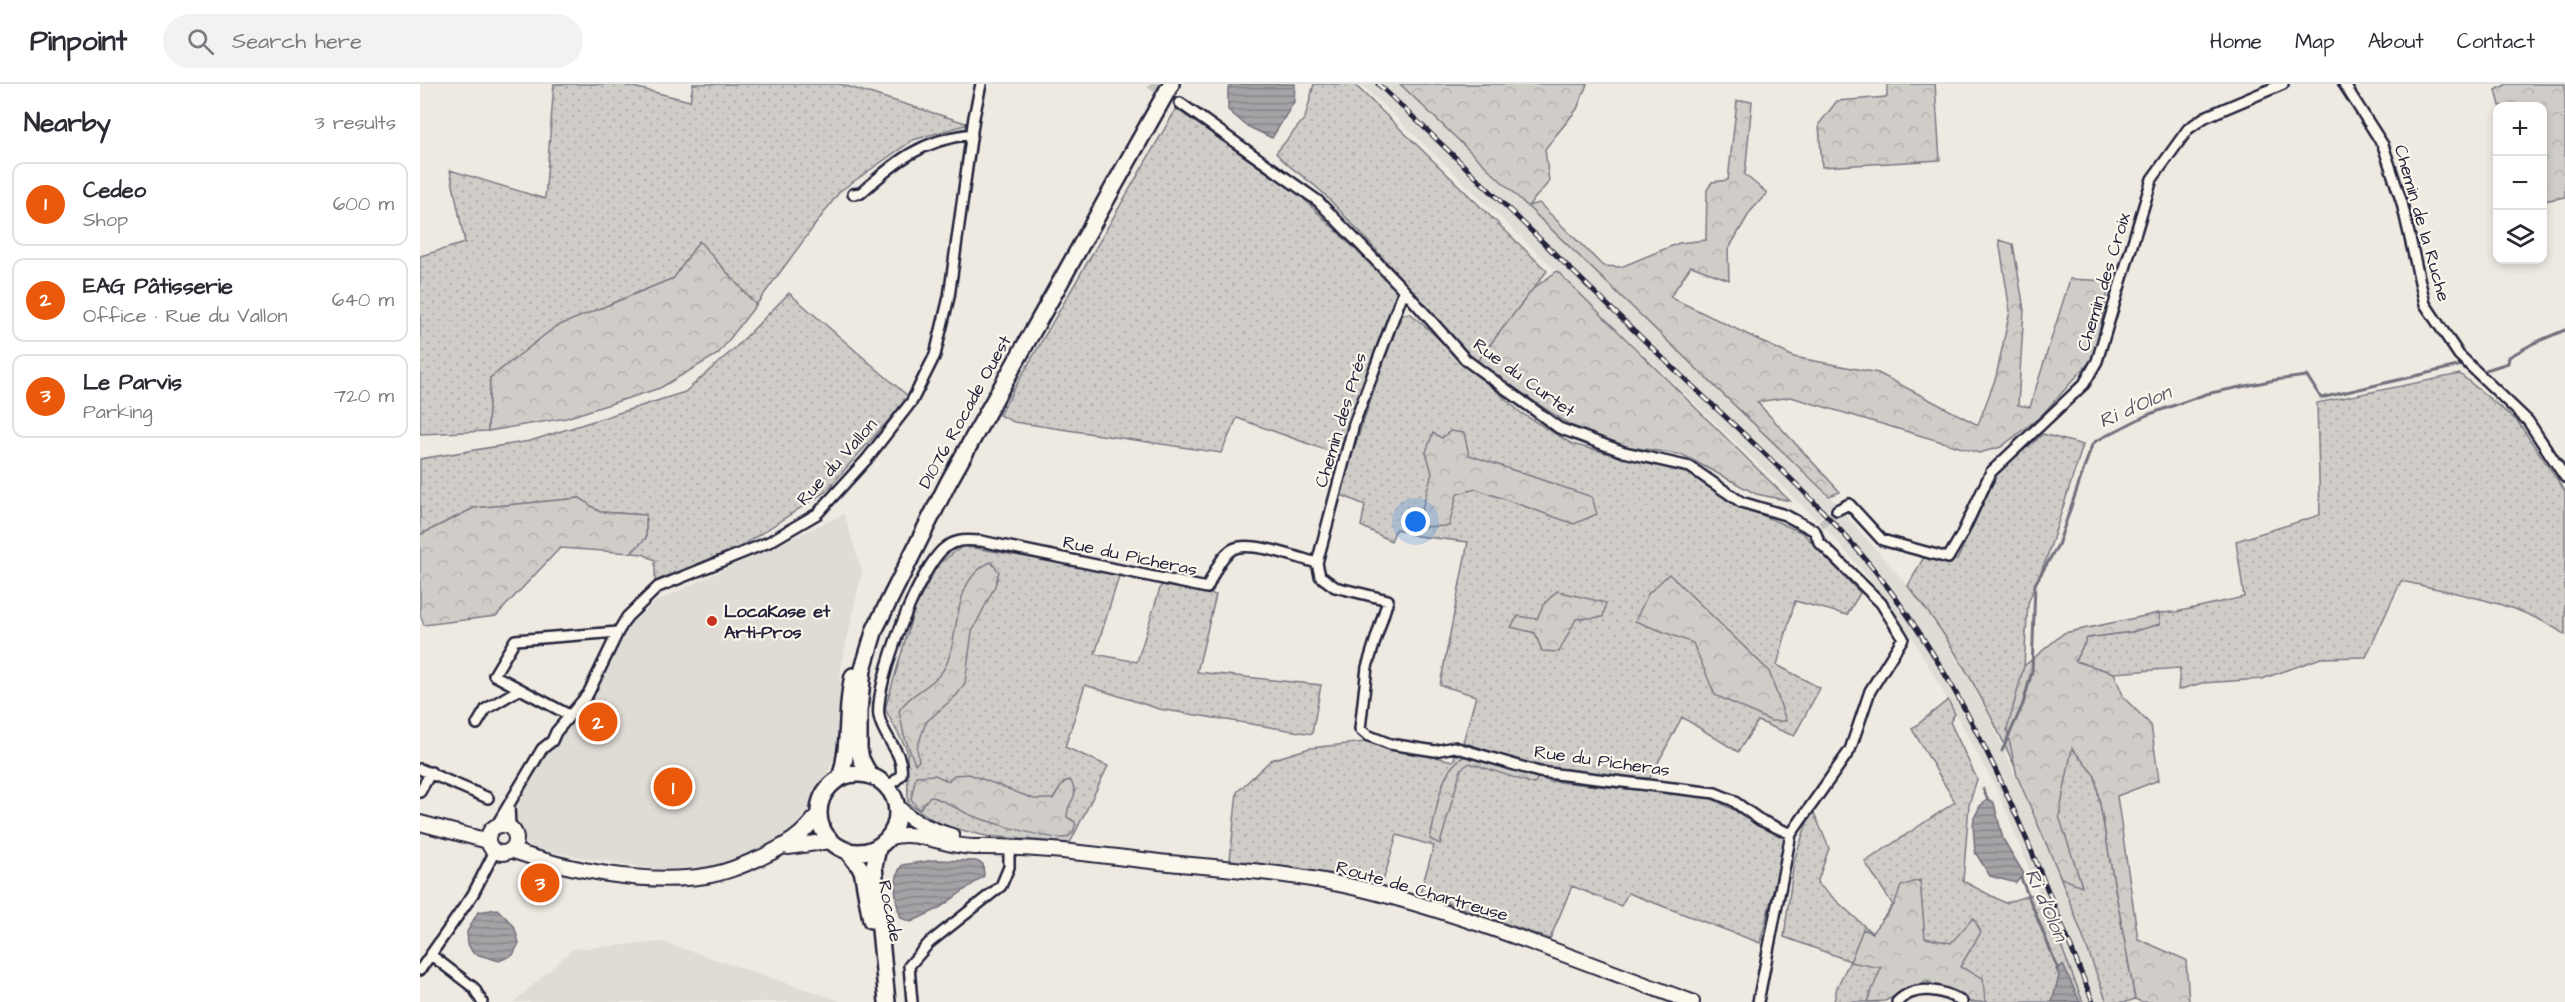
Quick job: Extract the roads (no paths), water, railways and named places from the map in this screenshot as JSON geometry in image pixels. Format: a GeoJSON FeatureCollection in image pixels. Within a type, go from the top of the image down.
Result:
{"type":"FeatureCollection","features":[{"type":"Feature","properties":{"kind":"main road","name":"D1076 Rocade Ouest"},"geometry":{"type":"LineString","coordinates":[[870,776],[861,759],[859,749],[860,688],[868,648],[887,602],[948,483],[1171,84]]}},
{"type":"Feature","properties":{"kind":"main road"},"geometry":{"type":"LineString","coordinates":[[840,778],[845,763],[846,717],[852,680],[866,628],[878,600],[914,535],[948,483]]}},
{"type":"Feature","properties":{"kind":"main road"},"geometry":{"type":"LineString","coordinates":[[850,775],[870,776],[888,788],[897,806],[895,827],[890,837],[878,848],[848,852],[830,840],[821,828],[819,813],[821,799],[829,787],[840,778],[850,775]]}},
{"type":"Feature","properties":{"kind":"main road","name":"Route de Chartreuse"},"geometry":{"type":"LineString","coordinates":[[897,806],[907,816],[922,825],[989,846]]}},
{"type":"Feature","properties":{"kind":"main road"},"geometry":{"type":"LineString","coordinates":[[420,823],[469,834],[512,838],[535,857],[612,874],[649,878],[680,878],[706,876],[736,868],[780,848],[806,831],[819,813]]}},
{"type":"Feature","properties":{"kind":"main road","name":"Route de Chartreuse"},"geometry":{"type":"LineString","coordinates":[[890,837],[907,833],[957,845],[1009,847],[1253,870],[1366,890],[1515,936],[1692,1002]]}},
{"type":"Feature","properties":{"kind":"main road"},"geometry":{"type":"LineString","coordinates":[[492,836],[502,853],[512,838]]}},
{"type":"Feature","properties":{"kind":"main road"},"geometry":{"type":"LineString","coordinates":[[780,848],[830,840]]}},
{"type":"Feature","properties":{"kind":"main road","name":"Rocade"},"geometry":{"type":"LineString","coordinates":[[878,848],[874,866],[885,982]]}},
{"type":"Feature","properties":{"kind":"main road","name":"Rocade"},"geometry":{"type":"LineString","coordinates":[[848,852],[862,870],[888,1002]]}},
{"type":"Feature","properties":{"kind":"street","name":"Rue du Vallon"},"geometry":{"type":"LineString","coordinates":[[420,970],[472,894],[492,836],[509,805],[542,749],[552,741],[569,715],[588,694],[627,618],[658,587],[769,542],[817,514],[867,459],[912,401],[935,355],[949,297],[981,84]]}},
{"type":"Feature","properties":{"kind":"street","name":"Chemin des Croix"},"geometry":{"type":"LineString","coordinates":[[1837,510],[1849,504],[1882,540],[1948,558],[1961,536],[1990,472],[2084,384],[2097,361],[2152,179],[2188,129],[2205,117],[2283,84]]}},
{"type":"Feature","properties":{"kind":"street","name":"Chemin de la Ruche"},"geometry":{"type":"LineString","coordinates":[[2344,84],[2383,145],[2402,203],[2426,304],[2459,355],[2528,421],[2565,477]]}},
{"type":"Feature","properties":{"kind":"street","name":"Rue du Curtet"},"geometry":{"type":"LineString","coordinates":[[1180,103],[1318,201],[1404,290],[1466,360],[1559,428],[1624,452],[1690,467],[1741,502],[1818,528],[1819,542],[1881,603],[1903,638],[1870,691],[1850,750],[1791,834]]}},
{"type":"Feature","properties":{"kind":"street"},"geometry":{"type":"LineString","coordinates":[[853,194],[861,193],[897,160],[944,137],[972,134]]}},
{"type":"Feature","properties":{"kind":"street","name":"Chemin des Prés"},"geometry":{"type":"LineString","coordinates":[[1317,563],[1354,424],[1404,290]]}},
{"type":"Feature","properties":{"kind":"street","name":"Rue du Picheras"},"geometry":{"type":"LineString","coordinates":[[888,788],[901,775],[902,762],[882,727],[879,701],[909,606],[932,561],[955,542],[981,541],[1207,588],[1218,566],[1233,549],[1251,546],[1317,563],[1320,576],[1335,587],[1388,600],[1367,667],[1360,729],[1367,735],[1390,744],[1435,751],[1454,747],[1539,772],[1715,793],[1731,800],[1760,820],[1791,834]]}},
{"type":"Feature","properties":{"kind":"street"},"geometry":{"type":"LineString","coordinates":[[569,715],[494,675],[515,640],[618,632]]}},
{"type":"Feature","properties":{"kind":"street"},"geometry":{"type":"LineString","coordinates":[[477,724],[486,709],[520,689]]}},
{"type":"Feature","properties":{"kind":"street"},"geometry":{"type":"LineString","coordinates":[[420,769],[489,798]]}},
{"type":"Feature","properties":{"kind":"street"},"geometry":{"type":"LineString","coordinates":[[420,792],[431,772]]}},
{"type":"Feature","properties":{"kind":"street"},"geometry":{"type":"LineString","coordinates":[[509,805],[512,838]]}},
{"type":"Feature","properties":{"kind":"street"},"geometry":{"type":"LineString","coordinates":[[1758,1002],[1791,834]]}},
{"type":"Feature","properties":{"kind":"street"},"geometry":{"type":"LineString","coordinates":[[912,1002],[909,966],[929,943],[1001,886],[1009,867],[1009,847]]}},
{"type":"Feature","properties":{"kind":"street"},"geometry":{"type":"LineString","coordinates":[[431,955],[474,988],[482,1002]]}},
{"type":"Feature","properties":{"kind":"street"},"geometry":{"type":"LineString","coordinates":[[1897,1002],[1903,996],[1925,989],[1952,995],[1962,1002]]}},
{"type":"Feature","properties":{"kind":"waterway","name":"Ri d'Olon"},"geometry":{"type":"LineString","coordinates":[[2486,370],[2508,363],[2509,357],[2565,330]]}},
{"type":"Feature","properties":{"kind":"waterway","name":"Ri d'Olon"},"geometry":{"type":"LineString","coordinates":[[2002,751],[2023,704],[2032,671],[2035,584],[2058,545],[2092,445],[2096,441],[2147,415],[2206,394],[2307,376],[2321,398],[2462,365]]}},
{"type":"Feature","properties":{"kind":"waterway","name":"Ri d'Olon"},"geometry":{"type":"LineString","coordinates":[[1983,789],[1988,800]]}},
{"type":"Feature","properties":{"kind":"waterway","name":"Ri d'Olon"},"geometry":{"type":"LineString","coordinates":[[2021,878],[2058,969]]}},
{"type":"Feature","properties":{"kind":"tunnel"},"geometry":{"type":"LineString","coordinates":[[1150,84],[1180,103]]}},
{"type":"Feature","properties":{"kind":"tunnel"},"geometry":{"type":"LineString","coordinates":[[1821,525],[1837,510]]}},
{"type":"Feature","properties":{"kind":"railway"},"geometry":{"type":"LineString","coordinates":[[1378,84],[1796,484],[1856,548],[1883,581],[1938,663],[1989,757],[2012,805],[2093,1002]]}},
{"type":"Feature","properties":{"kind":"place","name":"LocaKase et Arti-Pros"},"geometry":{"type":"Point","coordinates":[712,621]}},
{"type":"Feature","properties":{"kind":"place","name":"EAG Pâtisserie"},"geometry":{"type":"Point","coordinates":[598,722]}},
{"type":"Feature","properties":{"kind":"place","name":"Cedeo"},"geometry":{"type":"Point","coordinates":[673,787]}},
{"type":"Feature","properties":{"kind":"place","name":"Le Parvis"},"geometry":{"type":"Point","coordinates":[540,883]}}]}
